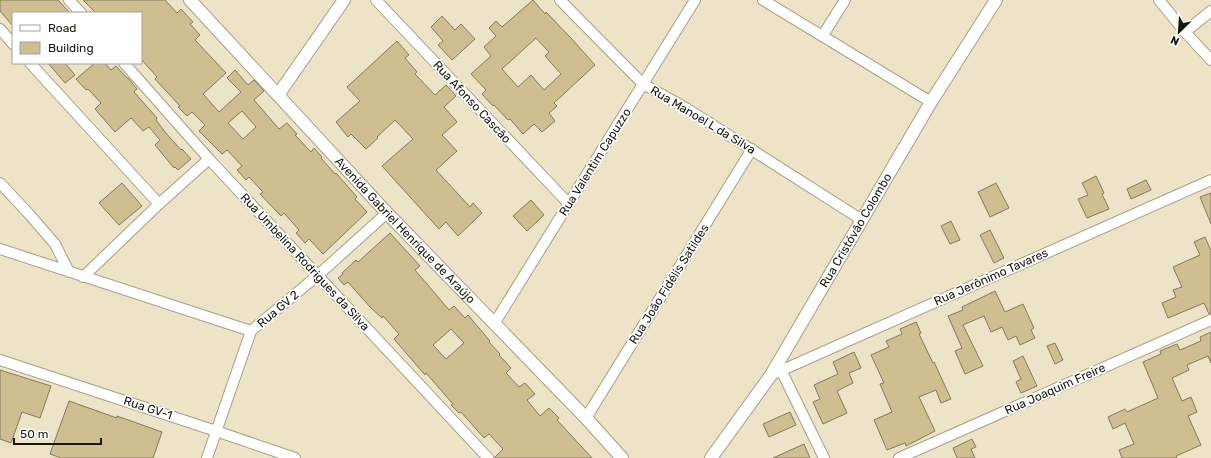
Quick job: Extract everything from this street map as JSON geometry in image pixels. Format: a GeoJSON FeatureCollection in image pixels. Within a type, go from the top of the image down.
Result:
{"type":"FeatureCollection","features":[{"type":"Feature","properties":{"kind":"street"},"geometry":{"type":"LineString","coordinates":[[69,0],[80,12]]}},
{"type":"Feature","properties":{"kind":"street","name":"Avenida Gabriel Henrique de Araújo"},"geometry":{"type":"LineString","coordinates":[[190,0],[387,213],[586,418],[622,458]]}},
{"type":"Feature","properties":{"kind":"street"},"geometry":{"type":"LineString","coordinates":[[278,95],[344,0]]}},
{"type":"Feature","properties":{"kind":"street","name":"Rua Afonso Cascão"},"geometry":{"type":"LineString","coordinates":[[376,0],[569,204]]}},
{"type":"Feature","properties":{"kind":"street","name":"Rua Manoel L da Silva"},"geometry":{"type":"LineString","coordinates":[[560,0],[643,84],[686,108],[862,220]]}},
{"type":"Feature","properties":{"kind":"street","name":"Rua Valentim Capuzzo"},"geometry":{"type":"LineString","coordinates":[[494,324],[695,0]]}},
{"type":"Feature","properties":{"kind":"street"},"geometry":{"type":"LineString","coordinates":[[763,0],[823,35],[931,102]]}},
{"type":"Feature","properties":{"kind":"street"},"geometry":{"type":"LineString","coordinates":[[823,35],[845,0]]}},
{"type":"Feature","properties":{"kind":"street","name":"Rua Cristóvão Colombo"},"geometry":{"type":"LineString","coordinates":[[711,458],[776,372],[931,102],[996,0]]}},
{"type":"Feature","properties":{"kind":"street"},"geometry":{"type":"LineString","coordinates":[[1159,0],[1185,32],[1211,60]]}},
{"type":"Feature","properties":{"kind":"street"},"geometry":{"type":"LineString","coordinates":[[1185,32],[1211,11]]}},
{"type":"Feature","properties":{"kind":"street"},"geometry":{"type":"LineString","coordinates":[[0,29],[12,43]]}},
{"type":"Feature","properties":{"kind":"street"},"geometry":{"type":"LineString","coordinates":[[31,64],[159,204]]}},
{"type":"Feature","properties":{"kind":"street","name":"Rua Umbelina Rodrigues da Silva"},"geometry":{"type":"LineString","coordinates":[[125,64],[209,159],[488,458]]}},
{"type":"Feature","properties":{"kind":"street","name":"Rua João Fidélis Satildes"},"geometry":{"type":"LineString","coordinates":[[586,418],[752,149]]}},
{"type":"Feature","properties":{"kind":"street"},"geometry":{"type":"LineString","coordinates":[[83,277],[159,204],[209,159]]}},
{"type":"Feature","properties":{"kind":"street","name":"Rua Jerônimo Tavares"},"geometry":{"type":"LineString","coordinates":[[776,372],[1211,180]]}},
{"type":"Feature","properties":{"kind":"street"},"geometry":{"type":"LineString","coordinates":[[0,183],[55,244],[70,272]]}},
{"type":"Feature","properties":{"kind":"street","name":"Rua GV 2"},"geometry":{"type":"LineString","coordinates":[[207,458],[251,331],[317,276],[387,213]]}},
{"type":"Feature","properties":{"kind":"street"},"geometry":{"type":"LineString","coordinates":[[0,249],[251,331]]}},
{"type":"Feature","properties":{"kind":"street","name":"Rua Joaquim Freire"},"geometry":{"type":"LineString","coordinates":[[899,458],[1211,320]]}},
{"type":"Feature","properties":{"kind":"street","name":"Rua GV-1"},"geometry":{"type":"LineString","coordinates":[[0,360],[296,458]]}},
{"type":"Feature","properties":{"kind":"street"},"geometry":{"type":"LineString","coordinates":[[776,372],[824,458]]}},
{"type":"Feature","properties":{"kind":"building"},"geometry":{"type":"Polygon","coordinates":[[[0,0],[58,0],[69,12],[12,12],[12,25],[0,11],[0,0]]]}},
{"type":"Feature","properties":{"kind":"building"},"geometry":{"type":"Polygon","coordinates":[[[83,0],[165,0],[177,13],[181,9],[193,22],[190,24],[200,35],[195,40],[226,73],[203,94],[219,112],[241,92],[227,78],[235,70],[248,85],[254,80],[264,91],[254,100],[279,129],[287,123],[297,134],[295,135],[311,152],[314,148],[335,174],[336,173],[357,197],[355,199],[367,212],[323,254],[309,239],[305,243],[296,233],[299,230],[284,213],[281,216],[260,194],[263,192],[249,177],[246,180],[237,170],[242,166],[227,150],[222,154],[199,131],[205,125],[192,112],[187,116],[178,107],[180,106],[155,79],[157,77],[142,60],[142,12],[95,12],[83,0]],[[242,111],[228,123],[243,139],[256,127],[242,111]]]}},
{"type":"Feature","properties":{"kind":"building"},"geometry":{"type":"Polygon","coordinates":[[[533,0],[545,14],[546,12],[570,37],[595,65],[554,103],[557,106],[549,113],[555,121],[542,132],[534,124],[523,134],[510,119],[508,120],[482,94],[486,90],[471,74],[491,56],[484,47],[496,36],[489,28],[496,21],[502,27],[533,0]],[[536,38],[502,69],[518,87],[531,75],[544,90],[561,74],[545,56],[549,52],[536,38]]]}},
{"type":"Feature","properties":{"kind":"building"},"geometry":{"type":"Polygon","coordinates":[[[442,16],[455,30],[461,24],[475,39],[452,60],[438,45],[443,41],[431,27],[442,16]]]}},
{"type":"Feature","properties":{"kind":"building"},"geometry":{"type":"Polygon","coordinates":[[[397,41],[409,55],[405,58],[417,72],[415,74],[435,95],[446,85],[456,96],[444,107],[457,122],[442,135],[457,151],[436,170],[470,207],[473,203],[482,213],[458,236],[446,222],[439,229],[382,166],[413,139],[395,120],[366,149],[351,134],[348,137],[336,122],[360,101],[347,87],[397,41]]]}},
{"type":"Feature","properties":{"kind":"building"},"geometry":{"type":"Polygon","coordinates":[[[49,64],[66,64],[75,75],[65,83],[49,64]]]}},
{"type":"Feature","properties":{"kind":"building"},"geometry":{"type":"Polygon","coordinates":[[[94,64],[106,64],[111,70],[116,66],[137,89],[134,92],[157,118],[156,120],[165,132],[191,159],[178,170],[175,167],[174,168],[155,145],[160,140],[149,127],[143,131],[131,118],[115,132],[95,109],[101,103],[76,79],[94,64]]]}},
{"type":"Feature","properties":{"kind":"building"},"geometry":{"type":"Polygon","coordinates":[[[1096,176],[1104,193],[1102,194],[1109,209],[1087,218],[1078,199],[1088,195],[1082,183],[1096,176]]]}},
{"type":"Feature","properties":{"kind":"building"},"geometry":{"type":"Polygon","coordinates":[[[1146,180],[1151,190],[1131,199],[1127,189],[1146,180]]]}},
{"type":"Feature","properties":{"kind":"building"},"geometry":{"type":"Polygon","coordinates":[[[122,183],[142,206],[119,225],[99,203],[122,183]]]}},
{"type":"Feature","properties":{"kind":"building"},"geometry":{"type":"Polygon","coordinates":[[[996,183],[1009,208],[990,217],[978,192],[996,183]]]}},
{"type":"Feature","properties":{"kind":"building"},"geometry":{"type":"Polygon","coordinates":[[[1211,193],[1211,224],[1200,197],[1211,193]]]}},
{"type":"Feature","properties":{"kind":"building"},"geometry":{"type":"Polygon","coordinates":[[[531,200],[544,215],[527,231],[513,216],[531,200]]]}},
{"type":"Feature","properties":{"kind":"building"},"geometry":{"type":"Polygon","coordinates":[[[951,221],[960,240],[950,244],[941,226],[951,221]]]}},
{"type":"Feature","properties":{"kind":"building"},"geometry":{"type":"Polygon","coordinates":[[[990,230],[1004,258],[994,263],[980,235],[990,230]]]}},
{"type":"Feature","properties":{"kind":"building"},"geometry":{"type":"Polygon","coordinates":[[[390,233],[420,266],[415,270],[449,310],[454,306],[465,318],[468,315],[511,368],[506,373],[519,387],[525,383],[535,394],[527,400],[540,416],[549,408],[559,418],[557,420],[592,458],[494,458],[503,449],[489,434],[484,438],[461,412],[459,413],[451,405],[453,404],[426,373],[425,375],[394,339],[399,334],[383,316],[382,318],[370,307],[348,282],[344,285],[338,278],[356,260],[358,262],[390,233]],[[451,329],[433,345],[446,359],[464,343],[451,329]]]}},
{"type":"Feature","properties":{"kind":"building"},"geometry":{"type":"Polygon","coordinates":[[[1205,237],[1211,251],[1211,314],[1209,314],[1204,303],[1168,318],[1162,303],[1176,297],[1173,290],[1182,287],[1173,267],[1200,255],[1194,242],[1205,237]]]}},
{"type":"Feature","properties":{"kind":"building"},"geometry":{"type":"Polygon","coordinates":[[[995,291],[1005,312],[1023,304],[1034,328],[1031,330],[1035,338],[1020,345],[1016,336],[1008,340],[1002,327],[991,332],[984,316],[963,325],[983,366],[965,374],[955,351],[962,348],[948,316],[963,310],[962,307],[995,291]]]}},
{"type":"Feature","properties":{"kind":"building"},"geometry":{"type":"Polygon","coordinates":[[[916,322],[921,333],[919,334],[951,399],[941,403],[936,390],[919,397],[935,431],[906,446],[905,443],[887,450],[874,420],[892,412],[880,384],[884,383],[871,355],[889,347],[886,341],[902,334],[900,329],[916,322]]]}},
{"type":"Feature","properties":{"kind":"building"},"geometry":{"type":"Polygon","coordinates":[[[1211,332],[1211,363],[1208,356],[1187,365],[1189,370],[1172,378],[1182,401],[1191,397],[1197,412],[1188,416],[1201,445],[1176,456],[1177,458],[1122,458],[1119,450],[1134,444],[1125,423],[1113,429],[1108,417],[1125,409],[1127,412],[1158,398],[1143,362],[1161,354],[1160,351],[1177,344],[1180,350],[1201,341],[1200,337],[1211,332]]]}},
{"type":"Feature","properties":{"kind":"building"},"geometry":{"type":"Polygon","coordinates":[[[1055,343],[1063,360],[1055,364],[1047,346],[1055,343]]]}},
{"type":"Feature","properties":{"kind":"building"},"geometry":{"type":"Polygon","coordinates":[[[854,352],[861,368],[849,373],[853,383],[837,391],[847,413],[823,424],[813,402],[820,399],[814,385],[838,374],[833,362],[854,352]]]}},
{"type":"Feature","properties":{"kind":"building"},"geometry":{"type":"Polygon","coordinates":[[[1023,356],[1037,386],[1021,393],[1016,382],[1021,379],[1013,361],[1023,356]]]}},
{"type":"Feature","properties":{"kind":"building"},"geometry":{"type":"Polygon","coordinates":[[[0,370],[51,386],[40,418],[22,412],[11,443],[0,439],[0,370]]]}},
{"type":"Feature","properties":{"kind":"building"},"geometry":{"type":"Polygon","coordinates":[[[69,401],[162,432],[153,458],[61,458],[50,454],[69,401]]]}},
{"type":"Feature","properties":{"kind":"building"},"geometry":{"type":"Polygon","coordinates":[[[790,412],[796,425],[769,437],[763,424],[790,412]]]}},
{"type":"Feature","properties":{"kind":"building"},"geometry":{"type":"Polygon","coordinates":[[[972,439],[976,447],[971,449],[975,458],[957,458],[953,448],[972,439]]]}},
{"type":"Feature","properties":{"kind":"building"},"geometry":{"type":"Polygon","coordinates":[[[804,444],[810,458],[773,458],[804,444]]]}}]}
